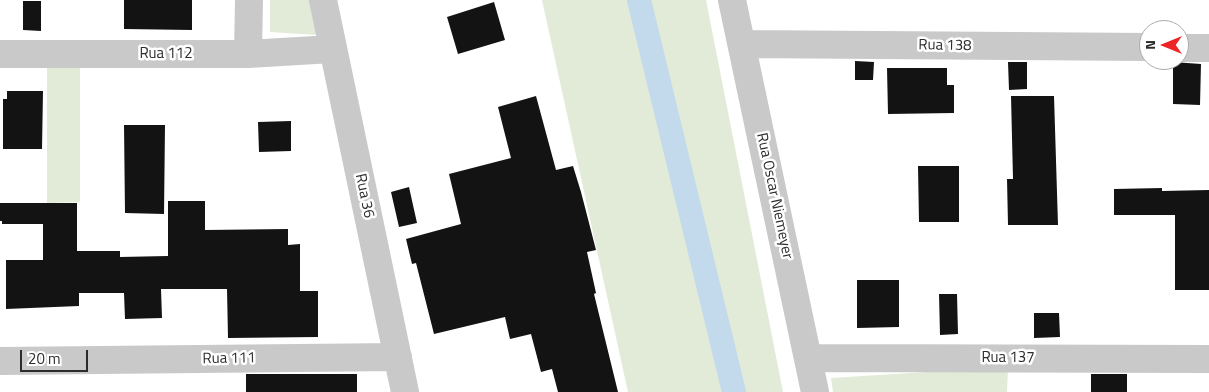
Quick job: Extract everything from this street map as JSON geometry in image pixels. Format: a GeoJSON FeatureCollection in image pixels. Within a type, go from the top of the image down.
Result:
{"type":"FeatureCollection","features":[{"type":"Feature","properties":{"kind":"street"},"geometry":{"type":"LineString","coordinates":[[248,54],[249,0]]}},
{"type":"Feature","properties":{"kind":"street","name":"Rua 36"},"geometry":{"type":"LineString","coordinates":[[323,0],[405,392]]}},
{"type":"Feature","properties":{"kind":"street","name":"Rua Oscar Niemeyer"},"geometry":{"type":"LineString","coordinates":[[732,0],[815,392]]}},
{"type":"Feature","properties":{"kind":"street","name":"Rua 138"},"geometry":{"type":"LineString","coordinates":[[742,44],[1139,47]]}},
{"type":"Feature","properties":{"kind":"street"},"geometry":{"type":"LineString","coordinates":[[1189,48],[1209,48]]}},
{"type":"Feature","properties":{"kind":"street","name":"Rua 112"},"geometry":{"type":"LineString","coordinates":[[0,54],[248,54],[332,50]]}},
{"type":"Feature","properties":{"kind":"street","name":"Rua 111"},"geometry":{"type":"LineString","coordinates":[[0,361],[398,357]]}},
{"type":"Feature","properties":{"kind":"street","name":"Rua 137"},"geometry":{"type":"LineString","coordinates":[[808,358],[1209,359]]}},
{"type":"Feature","properties":{"kind":"green space"},"geometry":{"type":"Polygon","coordinates":[[[270,0],[311,0],[318,35],[270,32],[270,0]]]}},
{"type":"Feature","properties":{"kind":"green space"},"geometry":{"type":"Polygon","coordinates":[[[542,0],[706,0],[783,392],[628,392],[542,0]]]}},
{"type":"Feature","properties":{"kind":"green space"},"geometry":{"type":"Polygon","coordinates":[[[47,66],[80,66],[80,202],[47,203],[47,66]]]}},
{"type":"Feature","properties":{"kind":"green space"},"geometry":{"type":"Polygon","coordinates":[[[1008,367],[1007,392],[833,392],[831,378],[1008,367]]]}},
{"type":"Feature","properties":{"kind":"building"},"geometry":{"type":"Polygon","coordinates":[[[124,0],[192,0],[192,30],[124,29],[124,0]]]}},
{"type":"Feature","properties":{"kind":"building"},"geometry":{"type":"Polygon","coordinates":[[[23,1],[41,1],[41,31],[23,30],[23,1]]]}},
{"type":"Feature","properties":{"kind":"building"},"geometry":{"type":"Polygon","coordinates":[[[494,2],[505,40],[458,54],[447,17],[494,2]]]}},
{"type":"Feature","properties":{"kind":"building"},"geometry":{"type":"Polygon","coordinates":[[[855,61],[874,62],[873,80],[855,80],[855,61]]]}},
{"type":"Feature","properties":{"kind":"building"},"geometry":{"type":"Polygon","coordinates":[[[1008,62],[1027,62],[1027,89],[1009,90],[1008,62]]]}},
{"type":"Feature","properties":{"kind":"building"},"geometry":{"type":"Polygon","coordinates":[[[1189,63],[1201,64],[1200,105],[1173,104],[1173,70],[1189,70],[1189,63]]]}},
{"type":"Feature","properties":{"kind":"building"},"geometry":{"type":"Polygon","coordinates":[[[887,68],[947,68],[947,85],[954,85],[954,113],[888,114],[887,68]]]}},
{"type":"Feature","properties":{"kind":"building"},"geometry":{"type":"Polygon","coordinates":[[[7,91],[43,91],[42,149],[3,149],[3,99],[7,99],[7,91]]]}},
{"type":"Feature","properties":{"kind":"building"},"geometry":{"type":"Polygon","coordinates":[[[536,96],[556,170],[573,166],[581,192],[596,250],[587,252],[596,293],[594,294],[618,392],[558,392],[552,369],[541,372],[531,334],[510,339],[505,317],[434,334],[416,263],[412,264],[406,239],[461,224],[449,174],[511,158],[498,107],[536,96]]]}},
{"type":"Feature","properties":{"kind":"building"},"geometry":{"type":"Polygon","coordinates":[[[1011,96],[1054,96],[1058,225],[1008,225],[1007,179],[1013,179],[1011,96]]]}},
{"type":"Feature","properties":{"kind":"building"},"geometry":{"type":"Polygon","coordinates":[[[291,121],[291,151],[259,152],[258,122],[291,121]]]}},
{"type":"Feature","properties":{"kind":"building"},"geometry":{"type":"Polygon","coordinates":[[[124,125],[165,125],[164,214],[125,213],[124,125]]]}},
{"type":"Feature","properties":{"kind":"building"},"geometry":{"type":"Polygon","coordinates":[[[918,166],[959,166],[959,222],[919,222],[918,166]]]}},
{"type":"Feature","properties":{"kind":"building"},"geometry":{"type":"Polygon","coordinates":[[[409,187],[417,223],[399,227],[391,192],[409,187]]]}},
{"type":"Feature","properties":{"kind":"building"},"geometry":{"type":"Polygon","coordinates":[[[1162,188],[1162,191],[1209,190],[1209,290],[1175,290],[1175,215],[1114,215],[1114,189],[1162,188]]]}},
{"type":"Feature","properties":{"kind":"building"},"geometry":{"type":"Polygon","coordinates":[[[168,201],[205,201],[205,230],[288,229],[288,245],[300,244],[300,291],[318,291],[318,337],[228,338],[227,289],[161,289],[162,318],[125,319],[124,293],[79,293],[79,306],[6,309],[6,260],[43,260],[43,224],[2,224],[2,221],[0,221],[0,203],[77,203],[77,251],[120,251],[120,257],[168,256],[168,201]]]}},
{"type":"Feature","properties":{"kind":"building"},"geometry":{"type":"Polygon","coordinates":[[[857,280],[899,280],[899,327],[857,328],[857,280]]]}},
{"type":"Feature","properties":{"kind":"building"},"geometry":{"type":"Polygon","coordinates":[[[939,294],[957,294],[958,334],[940,335],[939,294]]]}},
{"type":"Feature","properties":{"kind":"building"},"geometry":{"type":"Polygon","coordinates":[[[1034,313],[1059,313],[1060,337],[1034,338],[1034,313]]]}},
{"type":"Feature","properties":{"kind":"building"},"geometry":{"type":"Polygon","coordinates":[[[246,374],[357,374],[357,392],[246,392],[246,374]]]}},
{"type":"Feature","properties":{"kind":"building"},"geometry":{"type":"Polygon","coordinates":[[[1091,374],[1127,374],[1127,392],[1091,392],[1091,374]]]}},
{"type":"Feature","properties":{"kind":"waterway"},"geometry":{"type":"LineString","coordinates":[[639,0],[734,392]]}}]}
